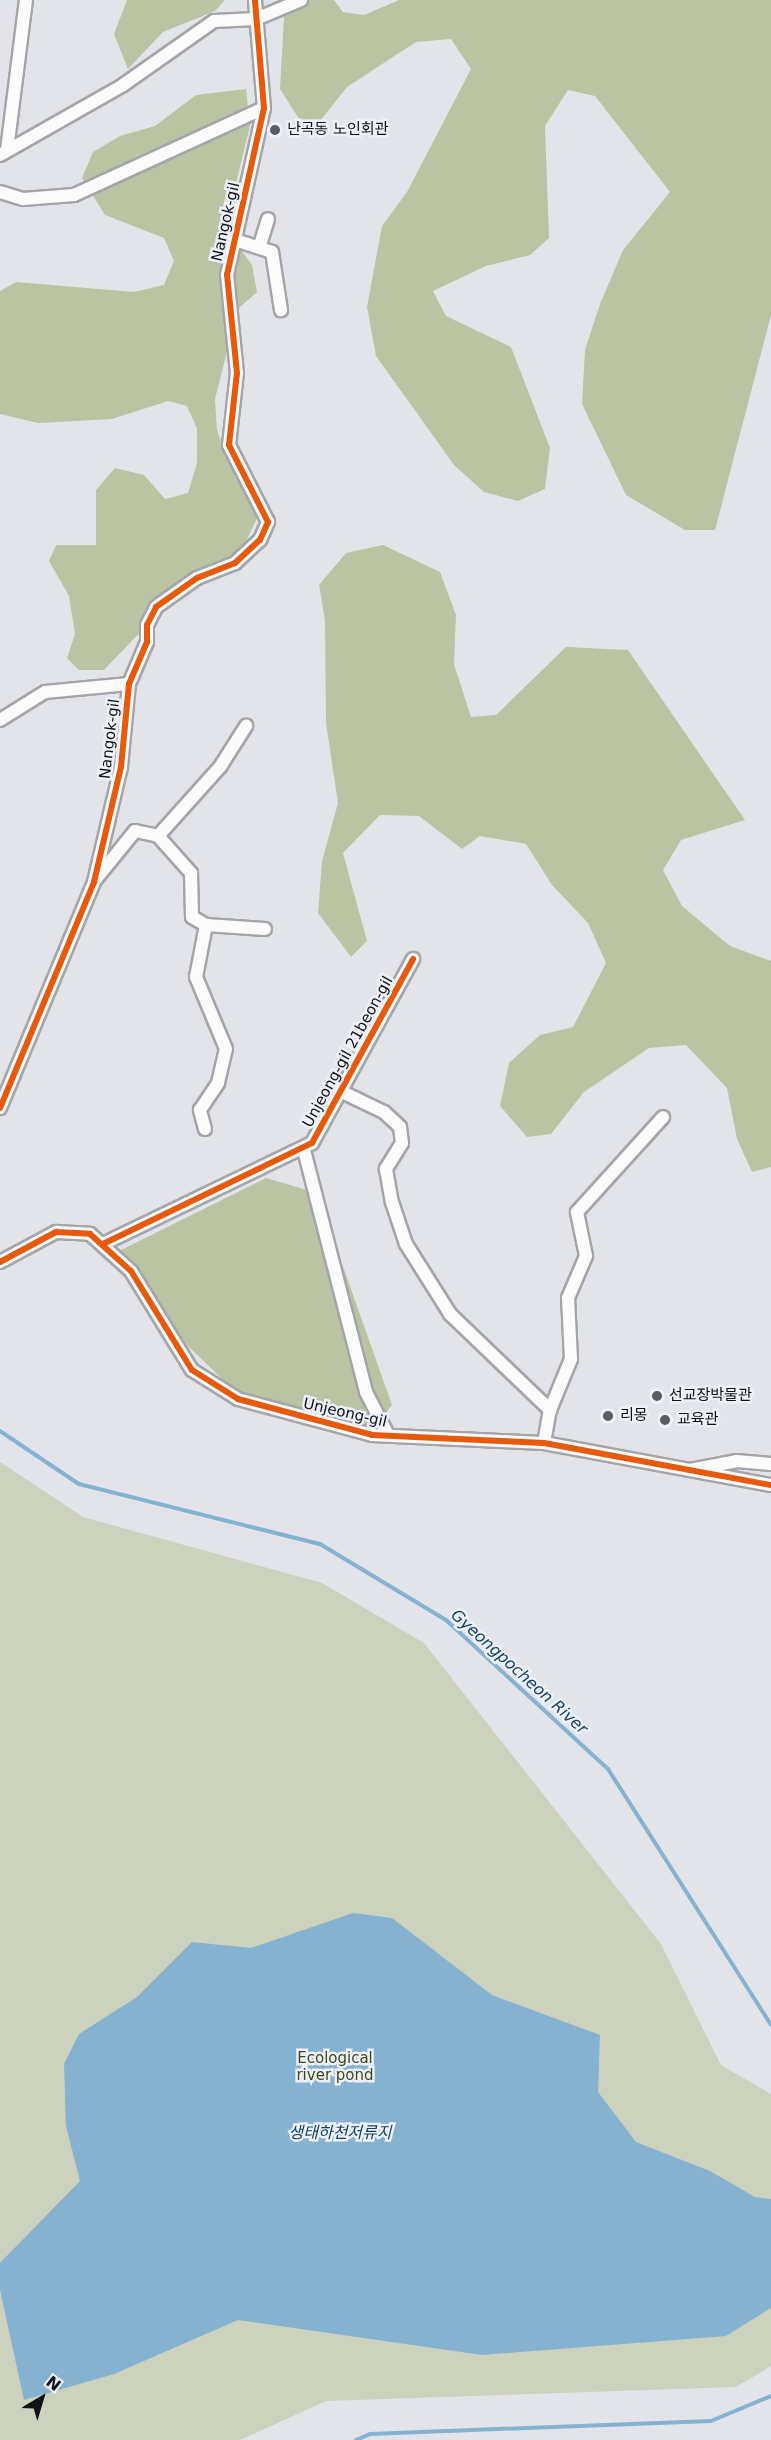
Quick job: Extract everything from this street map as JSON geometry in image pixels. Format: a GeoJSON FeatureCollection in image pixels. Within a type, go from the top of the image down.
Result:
{"type":"FeatureCollection","features":[{"type":"Feature","properties":{"kind":"street"},"geometry":{"type":"LineString","coordinates":[[3,153],[26,0]]}},
{"type":"Feature","properties":{"kind":"street","name":"Nangok-gil"},"geometry":{"type":"LineString","coordinates":[[0,1108],[94,882],[121,767],[129,684],[156,607],[196,578],[235,563],[260,540],[268,522],[229,445],[237,373],[227,275],[264,108],[255,0]]}},
{"type":"Feature","properties":{"kind":"street"},"geometry":{"type":"LineString","coordinates":[[3,153],[123,85],[214,21],[256,19],[301,0]]}},
{"type":"Feature","properties":{"kind":"street"},"geometry":{"type":"LineString","coordinates":[[0,192],[22,199],[74,195],[264,108]]}},
{"type":"Feature","properties":{"kind":"street"},"geometry":{"type":"LineString","coordinates":[[260,244],[268,219]]}},
{"type":"Feature","properties":{"kind":"street"},"geometry":{"type":"LineString","coordinates":[[235,240],[260,244],[272,252],[281,310]]}},
{"type":"Feature","properties":{"kind":"street"},"geometry":{"type":"LineString","coordinates":[[0,720],[45,692],[129,684]]}},
{"type":"Feature","properties":{"kind":"street"},"geometry":{"type":"LineString","coordinates":[[158,836],[220,767],[246,726]]}},
{"type":"Feature","properties":{"kind":"street"},"geometry":{"type":"LineString","coordinates":[[94,882],[135,831],[158,836],[191,873],[194,890],[188,911],[206,925],[265,929]]}},
{"type":"Feature","properties":{"kind":"street"},"geometry":{"type":"LineString","coordinates":[[205,1129],[200,1110],[218,1083],[226,1049],[196,977],[206,925]]}},
{"type":"Feature","properties":{"kind":"street","name":"Unjeong-gil 21beon-gil"},"geometry":{"type":"LineString","coordinates":[[105,1243],[304,1150],[413,959]]}},
{"type":"Feature","properties":{"kind":"street"},"geometry":{"type":"LineString","coordinates":[[338,1089],[384,1112],[400,1127],[402,1143],[386,1169],[392,1202],[406,1244],[450,1314],[550,1410]]}},
{"type":"Feature","properties":{"kind":"street"},"geometry":{"type":"LineString","coordinates":[[544,1443],[550,1410],[571,1359],[568,1298],[586,1256],[577,1212],[663,1117]]}},
{"type":"Feature","properties":{"kind":"street"},"geometry":{"type":"LineString","coordinates":[[304,1150],[366,1392],[388,1435]]}},
{"type":"Feature","properties":{"kind":"street","name":"Unjeong-gil"},"geometry":{"type":"LineString","coordinates":[[0,1262],[56,1232],[74,1230],[105,1243],[146,1292],[186,1362],[216,1390],[388,1435],[544,1443],[771,1485]]}},
{"type":"Feature","properties":{"kind":"street"},"geometry":{"type":"LineString","coordinates":[[686,1470],[737,1461],[771,1464]]}},
{"type":"Feature","properties":{"kind":"green space"},"geometry":{"type":"Polygon","coordinates":[[[127,0],[225,0],[215,11],[163,32],[128,69],[114,34],[127,0]]]}},
{"type":"Feature","properties":{"kind":"green space"},"geometry":{"type":"Polygon","coordinates":[[[285,0],[334,0],[343,12],[364,15],[399,0],[771,0],[771,315],[715,530],[685,530],[626,495],[582,404],[585,350],[600,304],[623,250],[670,192],[595,96],[568,90],[545,126],[549,238],[530,255],[486,266],[433,291],[446,316],[511,347],[550,448],[545,489],[518,501],[484,492],[454,465],[376,356],[367,307],[382,226],[407,192],[471,69],[451,39],[416,42],[347,87],[320,121],[303,125],[280,89],[285,0]]]}},
{"type":"Feature","properties":{"kind":"green space"},"geometry":{"type":"Polygon","coordinates":[[[246,89],[250,126],[225,228],[252,265],[257,292],[225,320],[227,352],[215,399],[217,430],[226,456],[258,516],[236,563],[175,596],[104,670],[79,670],[67,658],[75,634],[69,596],[49,561],[56,545],[96,545],[96,490],[115,468],[144,475],[165,499],[188,493],[197,463],[197,429],[187,406],[168,401],[112,419],[38,423],[0,414],[0,291],[16,282],[134,292],[164,285],[174,261],[164,238],[105,215],[82,178],[93,152],[120,136],[155,126],[196,95],[246,89]]]}},
{"type":"Feature","properties":{"kind":"green space"},"geometry":{"type":"Polygon","coordinates":[[[383,545],[440,572],[456,615],[454,664],[471,717],[496,715],[566,647],[628,650],[745,820],[681,840],[663,870],[682,906],[730,946],[771,961],[771,1167],[752,1172],[737,1139],[727,1088],[686,1045],[649,1048],[584,1092],[551,1134],[527,1137],[500,1106],[509,1063],[540,1035],[573,1027],[606,963],[588,923],[552,885],[526,844],[480,836],[462,849],[419,816],[380,815],[343,853],[367,941],[351,957],[318,913],[322,861],[338,803],[326,723],[325,620],[319,585],[346,553],[383,545]]]}},
{"type":"Feature","properties":{"kind":"green space"},"geometry":{"type":"Polygon","coordinates":[[[266,1178],[317,1193],[392,1405],[374,1428],[245,1401],[188,1346],[119,1251],[266,1178]]]}},
{"type":"Feature","properties":{"kind":"green space","name":"Ecological river pond"},"geometry":{"type":"Polygon","coordinates":[[[0,1462],[83,1517],[322,1583],[424,1643],[661,1944],[721,2065],[771,2094],[771,2366],[736,2387],[326,2401],[240,2440],[0,2440],[0,1462]]]}},
{"type":"Feature","properties":{"kind":"water","name":"생태하천저류지"},"geometry":{"type":"Polygon","coordinates":[[[353,1913],[392,1918],[492,1995],[600,2035],[598,2092],[636,2142],[710,2171],[755,2197],[771,2199],[771,2308],[726,2336],[482,2355],[238,2320],[114,2374],[24,2400],[0,2290],[0,2263],[80,2181],[66,2126],[64,2064],[79,2034],[137,1997],[192,1942],[251,1948],[353,1913]]]}},
{"type":"Feature","properties":{"kind":"waterway","name":"Gyeongpocheon River"},"geometry":{"type":"LineString","coordinates":[[0,1431],[79,1484],[320,1544],[446,1620],[608,1769],[771,2025]]}},
{"type":"Feature","properties":{"kind":"waterway"},"geometry":{"type":"LineString","coordinates":[[356,2440],[370,2434],[711,2421],[771,2396]]}},
{"type":"Feature","properties":{"kind":"cycle path"},"geometry":{"type":"LineString","coordinates":[[0,1108],[94,882],[121,767],[129,684],[147,642],[147,625],[156,607],[197,578],[235,563],[260,540],[268,522],[229,445],[237,373],[227,275],[264,108],[255,0]]}},
{"type":"Feature","properties":{"kind":"cycle path"},"geometry":{"type":"LineString","coordinates":[[105,1243],[312,1143],[413,959]]}},
{"type":"Feature","properties":{"kind":"cycle path"},"geometry":{"type":"LineString","coordinates":[[0,1262],[56,1232],[90,1234],[131,1271],[192,1370],[238,1399],[372,1435],[544,1443],[771,1485]]}},
{"type":"Feature","properties":{"kind":"place","name":"난곡동 노인회관"},"geometry":{"type":"Point","coordinates":[275,130]}},
{"type":"Feature","properties":{"kind":"place","name":"선교장박물관"},"geometry":{"type":"Point","coordinates":[657,1396]}},
{"type":"Feature","properties":{"kind":"place","name":"리몽"},"geometry":{"type":"Point","coordinates":[608,1416]}},
{"type":"Feature","properties":{"kind":"place","name":"교육관"},"geometry":{"type":"Point","coordinates":[665,1420]}}]}
